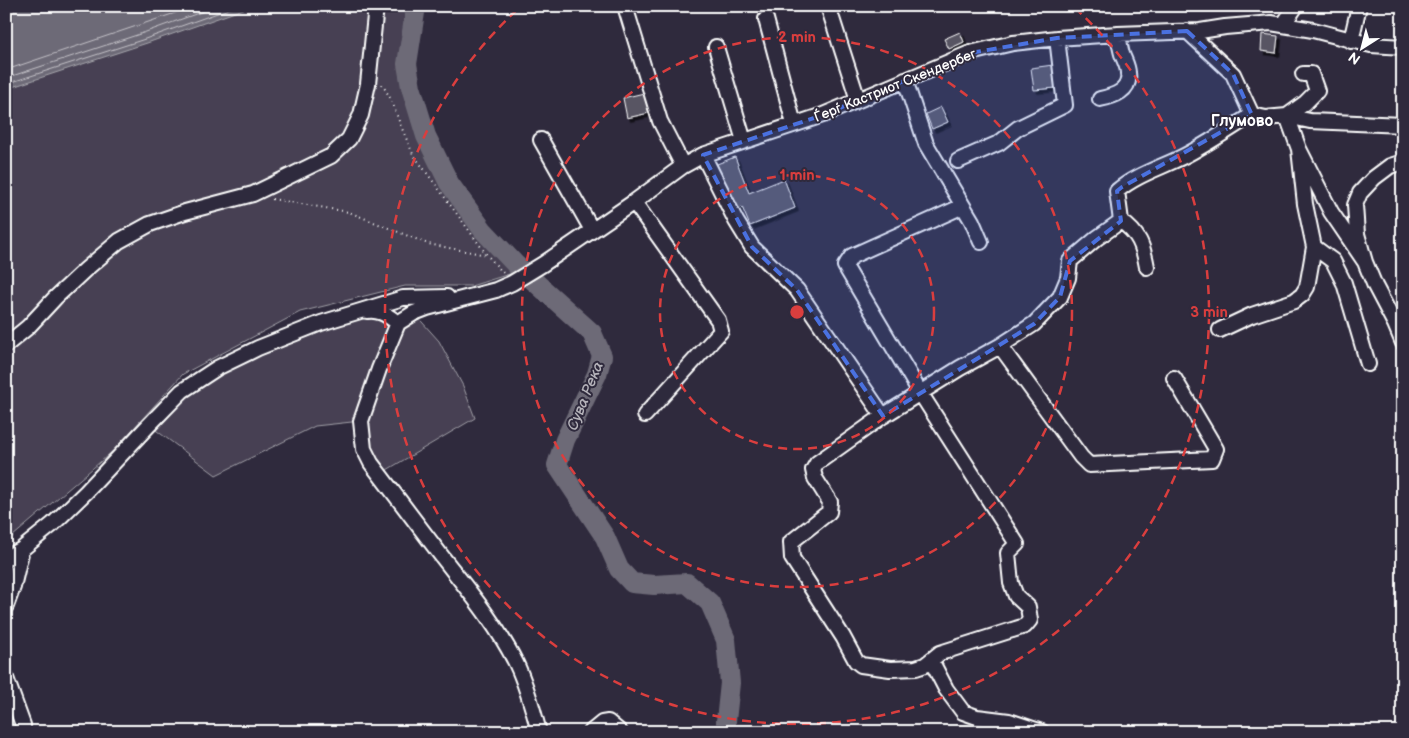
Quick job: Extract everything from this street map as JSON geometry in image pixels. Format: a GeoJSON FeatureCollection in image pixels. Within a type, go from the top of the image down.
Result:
{"type":"FeatureCollection","features":[{"type":"Feature","properties":{"kind":"street"},"geometry":{"type":"LineString","coordinates":[[6,345],[28,327],[85,270],[120,241],[158,221],[253,194],[331,156],[349,139],[361,115],[371,65],[376,6]]}},
{"type":"Feature","properties":{"kind":"street"},"geometry":{"type":"LineString","coordinates":[[625,6],[660,121],[683,166]]}},
{"type":"Feature","properties":{"kind":"street"},"geometry":{"type":"LineString","coordinates":[[828,6],[858,100]]}},
{"type":"Feature","properties":{"kind":"street"},"geometry":{"type":"LineString","coordinates":[[1283,25],[1296,6]]}},
{"type":"Feature","properties":{"kind":"street"},"geometry":{"type":"LineString","coordinates":[[1351,40],[1359,6]]}},
{"type":"Feature","properties":{"kind":"street"},"geometry":{"type":"LineString","coordinates":[[766,19],[794,124]]}},
{"type":"Feature","properties":{"kind":"street","name":"Ѓерѓ Кастриот Скендербег"},"geometry":{"type":"LineString","coordinates":[[470,296],[496,290],[512,283],[634,202],[683,166],[703,155],[823,114],[970,53],[1013,43],[1057,38],[1187,32],[1271,23],[1313,30],[1371,45],[1403,47]]}},
{"type":"Feature","properties":{"kind":"street"},"geometry":{"type":"LineString","coordinates":[[1187,32],[1233,74],[1252,115]]}},
{"type":"Feature","properties":{"kind":"street"},"geometry":{"type":"LineString","coordinates":[[1100,100],[1122,92],[1127,86],[1128,72],[1118,34]]}},
{"type":"Feature","properties":{"kind":"street"},"geometry":{"type":"LineString","coordinates":[[958,161],[999,144],[1018,128],[1066,106],[1057,38]]}},
{"type":"Feature","properties":{"kind":"street"},"geometry":{"type":"LineString","coordinates":[[716,47],[744,141]]}},
{"type":"Feature","properties":{"kind":"street"},"geometry":{"type":"LineString","coordinates":[[1287,116],[1305,103],[1317,91],[1311,74],[1303,74]]}},
{"type":"Feature","properties":{"kind":"street"},"geometry":{"type":"LineString","coordinates":[[905,80],[926,144],[972,221],[981,242]]}},
{"type":"Feature","properties":{"kind":"street"},"geometry":{"type":"LineString","coordinates":[[1147,267],[1143,249],[1132,230],[1120,221],[1117,191],[1149,172],[1183,156],[1252,115],[1266,118],[1287,116],[1310,121],[1403,125]]}},
{"type":"Feature","properties":{"kind":"street"},"geometry":{"type":"LineString","coordinates":[[1287,116],[1299,149],[1331,212],[1365,262]]}},
{"type":"Feature","properties":{"kind":"street"},"geometry":{"type":"LineString","coordinates":[[541,140],[592,230]]}},
{"type":"Feature","properties":{"kind":"street"},"geometry":{"type":"LineString","coordinates":[[1220,330],[1252,315],[1294,302],[1307,287],[1314,247],[1305,204],[1299,149]]}},
{"type":"Feature","properties":{"kind":"street"},"geometry":{"type":"LineString","coordinates":[[703,155],[736,222],[752,247],[797,290],[884,416]]}},
{"type":"Feature","properties":{"kind":"street"},"geometry":{"type":"LineString","coordinates":[[1403,162],[1390,166],[1374,178],[1360,193],[1355,205],[1357,234],[1365,262],[1403,343]]}},
{"type":"Feature","properties":{"kind":"street"},"geometry":{"type":"LineString","coordinates":[[634,202],[718,320],[721,331],[645,414]]}},
{"type":"Feature","properties":{"kind":"street"},"geometry":{"type":"LineString","coordinates":[[963,206],[852,256],[845,266],[920,394],[1017,544],[1008,553],[1011,583],[1016,596],[1028,607],[1030,620],[1025,626],[940,653],[925,665],[916,668],[890,669],[861,666],[856,661],[843,637],[792,558],[791,542],[830,512],[830,502],[815,478],[813,470],[817,464],[884,416],[920,394],[960,368],[1000,346],[1034,324],[1060,297],[1068,278],[1070,261],[1120,221]]}},
{"type":"Feature","properties":{"kind":"street"},"geometry":{"type":"LineString","coordinates":[[1314,247],[1332,261],[1344,283],[1368,364]]}},
{"type":"Feature","properties":{"kind":"street"},"geometry":{"type":"LineString","coordinates":[[6,558],[22,549],[53,524],[182,391],[217,368],[258,348],[321,323],[403,298],[470,296]]}},
{"type":"Feature","properties":{"kind":"street"},"geometry":{"type":"LineString","coordinates":[[470,296],[414,313],[398,323],[379,369],[361,421],[364,449],[371,463],[441,556],[467,587],[498,631],[517,664],[539,732]]}},
{"type":"Feature","properties":{"kind":"street"},"geometry":{"type":"LineString","coordinates":[[363,311],[375,310],[386,314],[398,323]]}},
{"type":"Feature","properties":{"kind":"street"},"geometry":{"type":"LineString","coordinates":[[1000,346],[1080,457],[1089,465],[1212,458],[1216,449],[1174,378]]}},
{"type":"Feature","properties":{"kind":"street"},"geometry":{"type":"LineString","coordinates":[[6,606],[13,587],[22,549]]}},
{"type":"Feature","properties":{"kind":"street"},"geometry":{"type":"LineString","coordinates":[[931,660],[946,689],[964,712],[977,717],[1010,721],[1042,732]]}},
{"type":"Feature","properties":{"kind":"street"},"geometry":{"type":"LineString","coordinates":[[6,678],[23,725],[23,732]]}},
{"type":"Feature","properties":{"kind":"street"},"geometry":{"type":"LineString","coordinates":[[591,732],[602,723],[608,722],[620,732]]}},
{"type":"Feature","properties":{"kind":"path"},"geometry":{"type":"LineString","coordinates":[[371,65],[392,101],[413,154],[487,255],[512,283]]}},
{"type":"Feature","properties":{"kind":"path"},"geometry":{"type":"LineString","coordinates":[[253,194],[280,201],[349,212],[428,244],[487,255]]}},
{"type":"Feature","properties":{"kind":"highlighted area"},"geometry":{"type":"Polygon","coordinates":[[[1187,31],[1233,74],[1252,115],[1117,191],[1121,221],[1070,261],[1060,297],[1034,324],[883,416],[797,290],[752,247],[703,155],[823,115],[970,53],[1057,38],[1187,31]]]}},
{"type":"Feature","properties":{"kind":"shaded area"},"geometry":{"type":"Polygon","coordinates":[[[6,6],[411,6],[409,11],[412,84],[435,151],[487,229],[519,271],[471,286],[405,286],[300,312],[183,374],[113,451],[6,542],[6,6]]]}},
{"type":"Feature","properties":{"kind":"shaded area"},"geometry":{"type":"Polygon","coordinates":[[[363,311],[398,323],[414,313],[439,341],[463,386],[475,418],[380,474],[361,421],[315,426],[216,475],[149,425],[217,368],[363,311]]]}},
{"type":"Feature","properties":{"kind":"water"},"geometry":{"type":"Polygon","coordinates":[[[6,6],[252,6],[6,89],[6,6]]]}},
{"type":"Feature","properties":{"kind":"building"},"geometry":{"type":"Polygon","coordinates":[[[960,32],[964,42],[949,49],[944,39],[960,32]]]}},
{"type":"Feature","properties":{"kind":"building"},"geometry":{"type":"Polygon","coordinates":[[[1262,34],[1278,36],[1276,53],[1261,51],[1262,34]]]}},
{"type":"Feature","properties":{"kind":"building"},"geometry":{"type":"Polygon","coordinates":[[[1053,65],[1056,88],[1034,90],[1031,68],[1053,65]]]}},
{"type":"Feature","properties":{"kind":"building"},"geometry":{"type":"Polygon","coordinates":[[[644,93],[649,113],[627,118],[623,98],[644,93]]]}},
{"type":"Feature","properties":{"kind":"building"},"geometry":{"type":"Polygon","coordinates":[[[941,107],[948,122],[932,129],[926,114],[941,107]]]}},
{"type":"Feature","properties":{"kind":"building"},"geometry":{"type":"Polygon","coordinates":[[[735,157],[749,193],[784,179],[795,208],[750,226],[742,207],[735,210],[717,164],[735,157]]]}},
{"type":"Feature","properties":{"kind":"waterway","name":"Сува Река"},"geometry":{"type":"LineString","coordinates":[[416,6],[407,64],[411,87],[426,136],[449,183],[483,230],[516,265],[592,333],[602,356],[597,374],[565,440],[557,465],[605,537],[619,569],[632,583],[654,585],[687,583],[710,603],[726,640],[730,683],[726,732]]}},
{"type":"Feature","properties":{"kind":"district","name":"Глумово"},"geometry":{"type":"Point","coordinates":[1242,120]}}]}
